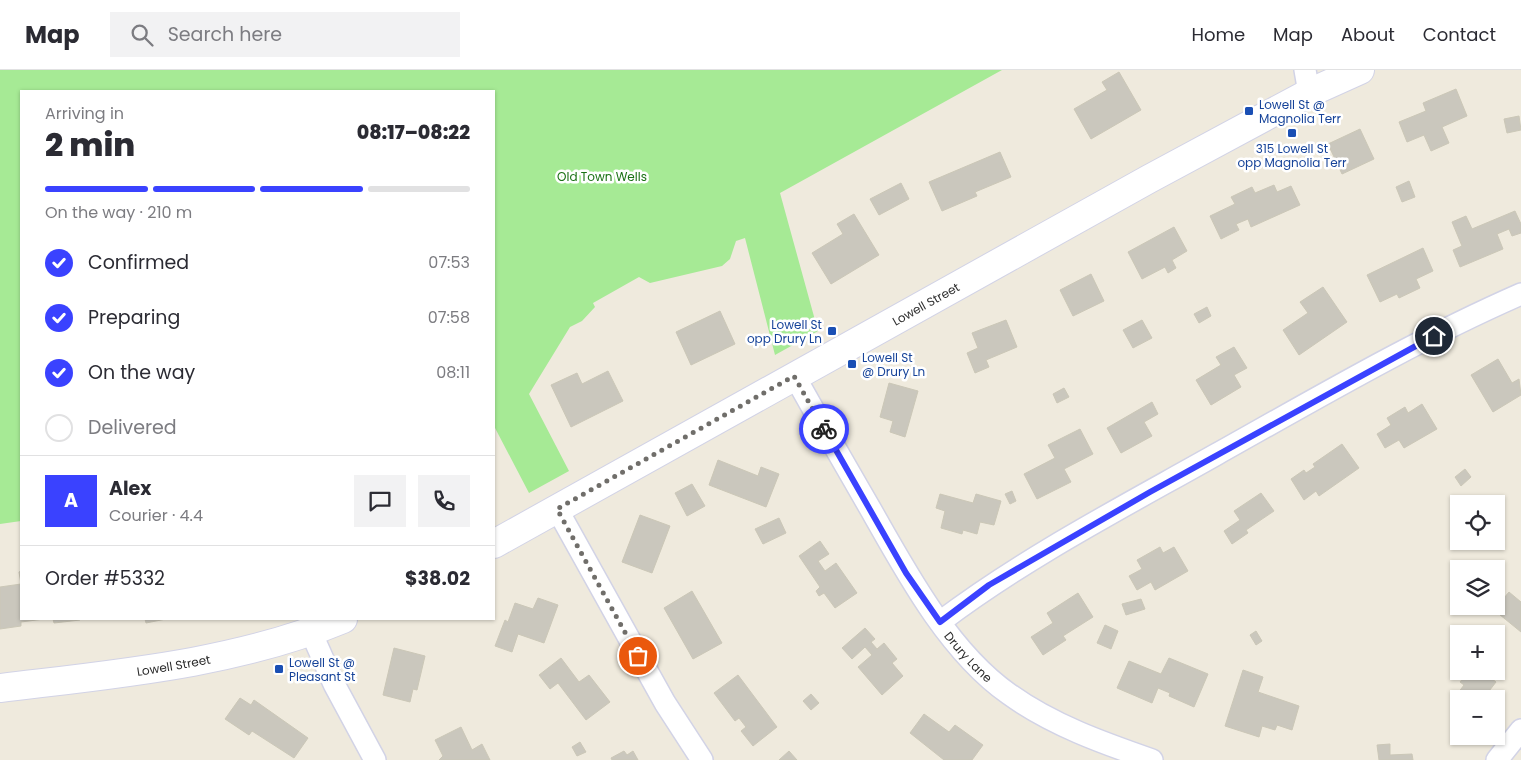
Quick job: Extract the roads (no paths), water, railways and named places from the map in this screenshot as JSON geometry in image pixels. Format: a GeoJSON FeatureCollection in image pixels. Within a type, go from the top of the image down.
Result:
{"type":"FeatureCollection","features":[{"type":"Feature","properties":{"kind":"main road","name":"Lowell Street"},"geometry":{"type":"LineString","coordinates":[[495,543],[794,376],[1307,82],[1360,70]]}},
{"type":"Feature","properties":{"kind":"main road","name":"Lowell Street"},"geometry":{"type":"LineString","coordinates":[[0,688],[155,668],[258,648],[311,632],[340,620]]}},
{"type":"Feature","properties":{"kind":"street"},"geometry":{"type":"LineString","coordinates":[[940,622],[989,585],[1158,487],[1388,360],[1521,294]]}},
{"type":"Feature","properties":{"kind":"street","name":"Drury Lane"},"geometry":{"type":"LineString","coordinates":[[794,376],[906,573],[940,622],[982,671],[1014,698],[1067,727],[1152,760]]}},
{"type":"Feature","properties":{"kind":"street"},"geometry":{"type":"LineString","coordinates":[[557,509],[660,695],[702,760]]}},
{"type":"Feature","properties":{"kind":"street"},"geometry":{"type":"LineString","coordinates":[[311,632],[368,757]]}},
{"type":"Feature","properties":{"kind":"street"},"geometry":{"type":"LineString","coordinates":[[1497,760],[1521,730]]}},
{"type":"Feature","properties":{"kind":"place","name":"Lowell St @ Magnolia Terr"},"geometry":{"type":"Point","coordinates":[1249,111]}},
{"type":"Feature","properties":{"kind":"place","name":"315 Lowell St opp Magnolia Terr"},"geometry":{"type":"Point","coordinates":[1292,133]}},
{"type":"Feature","properties":{"kind":"place","name":"Lowell St opp Drury Ln"},"geometry":{"type":"Point","coordinates":[832,331]}},
{"type":"Feature","properties":{"kind":"place","name":"Lowell St @ Drury Ln"},"geometry":{"type":"Point","coordinates":[852,364]}},
{"type":"Feature","properties":{"kind":"place","name":"Lowell St @ Pleasant St"},"geometry":{"type":"Point","coordinates":[279,669]}},
{"type":"Feature","properties":{"kind":"park label","name":"Old Town Wells"},"geometry":{"type":"Point","coordinates":[602,176]}}]}
